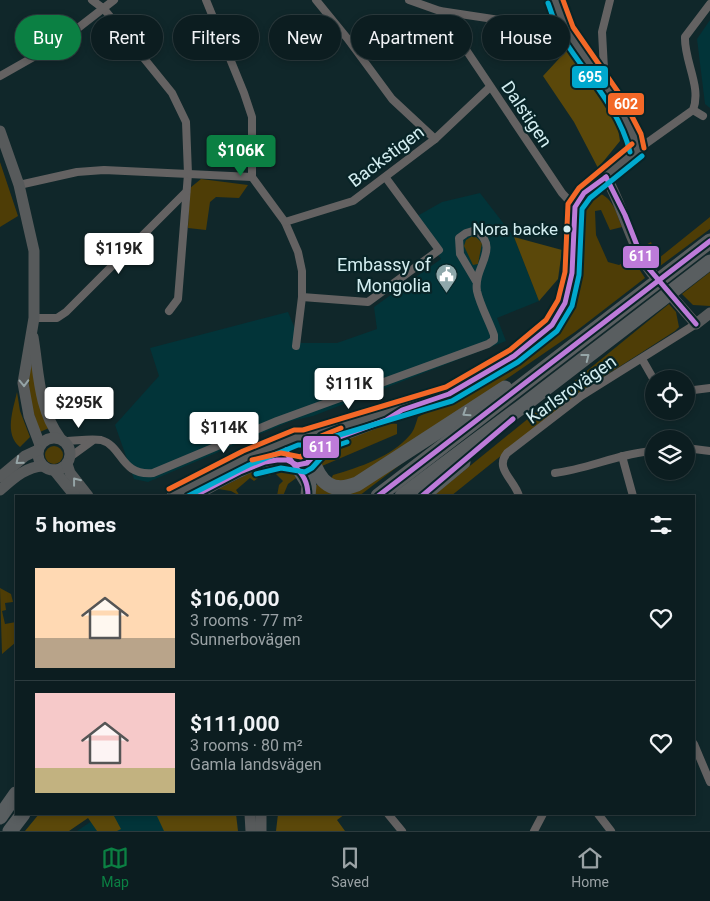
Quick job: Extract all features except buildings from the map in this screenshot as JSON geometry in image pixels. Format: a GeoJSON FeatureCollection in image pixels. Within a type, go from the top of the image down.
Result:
{"type":"FeatureCollection","features":[{"type":"Feature","properties":{"kind":"highway"},"geometry":{"type":"LineString","coordinates":[[379,495],[710,241]]}},
{"type":"Feature","properties":{"kind":"highway"},"geometry":{"type":"LineString","coordinates":[[403,495],[710,262]]}},
{"type":"Feature","properties":{"kind":"highway"},"geometry":{"type":"LineString","coordinates":[[313,456],[319,477],[326,483],[336,488],[345,489],[358,484],[581,340]]}},
{"type":"Feature","properties":{"kind":"highway"},"geometry":{"type":"LineString","coordinates":[[423,495],[510,423],[520,408]]}},
{"type":"Feature","properties":{"kind":"highway"},"geometry":{"type":"LineString","coordinates":[[293,463],[309,485],[308,495]]}},
{"type":"Feature","properties":{"kind":"highway"},"geometry":{"type":"LineString","coordinates":[[0,816],[15,795]]}},
{"type":"Feature","properties":{"kind":"highway"},"geometry":{"type":"LineString","coordinates":[[10,831],[22,815]]}},
{"type":"Feature","properties":{"kind":"street"},"geometry":{"type":"LineString","coordinates":[[92,0],[104,9],[172,93],[186,122],[188,174],[178,299],[169,310]]}},
{"type":"Feature","properties":{"kind":"street"},"geometry":{"type":"LineString","coordinates":[[0,76],[60,42],[114,0]]}},
{"type":"Feature","properties":{"kind":"street"},"geometry":{"type":"LineString","coordinates":[[206,0],[252,117],[252,178],[285,222],[298,252],[302,271],[302,296],[296,346]]}},
{"type":"Feature","properties":{"kind":"street"},"geometry":{"type":"LineString","coordinates":[[316,0],[348,38],[392,98],[435,139]]}},
{"type":"Feature","properties":{"kind":"street"},"geometry":{"type":"LineString","coordinates":[[409,0],[440,11],[482,17]]}},
{"type":"Feature","properties":{"kind":"street"},"geometry":{"type":"LineString","coordinates":[[555,0],[560,15]]}},
{"type":"Feature","properties":{"kind":"street"},"geometry":{"type":"LineString","coordinates":[[601,78],[604,69],[602,32],[610,0]]}},
{"type":"Feature","properties":{"kind":"street"},"geometry":{"type":"LineString","coordinates":[[174,495],[246,458],[297,438],[304,438],[384,412],[402,410],[449,394],[514,356],[552,326],[565,303],[572,273],[575,207],[584,193],[637,150],[693,110],[695,104],[694,88],[685,37],[710,4]]}},
{"type":"Feature","properties":{"kind":"street","name":"Dalstigen"},"geometry":{"type":"LineString","coordinates":[[440,11],[562,193],[575,207]]}},
{"type":"Feature","properties":{"kind":"street"},"geometry":{"type":"LineString","coordinates":[[570,35],[601,78],[634,137],[637,150]]}},
{"type":"Feature","properties":{"kind":"street","name":"Backstigen"},"geometry":{"type":"LineString","coordinates":[[285,222],[353,201],[386,178],[435,139],[490,87]]}},
{"type":"Feature","properties":{"kind":"street"},"geometry":{"type":"LineString","coordinates":[[693,110],[703,116]]}},
{"type":"Feature","properties":{"kind":"street"},"geometry":{"type":"LineString","coordinates":[[0,131],[19,185],[34,251],[34,318],[32,335],[23,370],[24,396],[39,447],[37,455],[74,495]]}},
{"type":"Feature","properties":{"kind":"street"},"geometry":{"type":"LineString","coordinates":[[19,185],[77,172],[126,170],[252,178]]}},
{"type":"Feature","properties":{"kind":"street"},"geometry":{"type":"LineString","coordinates":[[606,177],[625,215],[638,251],[652,273]]}},
{"type":"Feature","properties":{"kind":"street"},"geometry":{"type":"LineString","coordinates":[[302,296],[368,302],[439,250],[386,178]]}},
{"type":"Feature","properties":{"kind":"street"},"geometry":{"type":"LineString","coordinates":[[34,318],[57,318],[66,312],[186,192]]}},
{"type":"Feature","properties":{"kind":"street"},"geometry":{"type":"LineString","coordinates":[[0,477],[51,438],[62,440],[99,440],[108,444],[133,471],[141,474],[153,473],[277,421],[488,344],[494,340],[494,335],[478,292],[476,281],[460,254],[459,238],[466,232],[476,230],[485,237],[488,246],[476,281]]}},
{"type":"Feature","properties":{"kind":"street"},"geometry":{"type":"LineString","coordinates":[[675,300],[696,324],[710,313]]}},
{"type":"Feature","properties":{"kind":"street","name":"Karlsrovägen"},"geometry":{"type":"LineString","coordinates":[[519,495],[515,485],[502,466],[502,459],[507,453],[581,396],[696,324]]}},
{"type":"Feature","properties":{"kind":"street"},"geometry":{"type":"LineString","coordinates":[[32,335],[40,392],[46,411],[62,440],[68,445],[70,473],[87,495]]}},
{"type":"Feature","properties":{"kind":"street"},"geometry":{"type":"LineString","coordinates":[[642,359],[648,370]]}},
{"type":"Feature","properties":{"kind":"street"},"geometry":{"type":"LineString","coordinates":[[695,389],[710,388]]}},
{"type":"Feature","properties":{"kind":"street"},"geometry":{"type":"LineString","coordinates":[[196,495],[258,465],[272,461],[307,463],[326,442],[386,420],[402,410]]}},
{"type":"Feature","properties":{"kind":"street"},"geometry":{"type":"LineString","coordinates":[[304,438],[311,443],[313,456]]}},
{"type":"Feature","properties":{"kind":"street"},"geometry":{"type":"LineString","coordinates":[[0,490],[22,473],[32,468],[48,468],[69,461],[94,440]]}},
{"type":"Feature","properties":{"kind":"street"},"geometry":{"type":"LineString","coordinates":[[289,442],[286,454],[293,463]]}},
{"type":"Feature","properties":{"kind":"street"},"geometry":{"type":"LineString","coordinates":[[695,449],[710,451]]}},
{"type":"Feature","properties":{"kind":"street"},"geometry":{"type":"LineString","coordinates":[[555,473],[570,471],[622,456],[645,452]]}},
{"type":"Feature","properties":{"kind":"street"},"geometry":{"type":"LineString","coordinates":[[622,456],[633,495]]}},
{"type":"Feature","properties":{"kind":"street"},"geometry":{"type":"LineString","coordinates":[[695,746],[710,782]]}},
{"type":"Feature","properties":{"kind":"street"},"geometry":{"type":"LineString","coordinates":[[250,815],[251,831]]}},
{"type":"Feature","properties":{"kind":"street"},"geometry":{"type":"LineString","coordinates":[[261,815],[261,831]]}},
{"type":"Feature","properties":{"kind":"street"},"geometry":{"type":"LineString","coordinates":[[389,815],[402,831]]}},
{"type":"Feature","properties":{"kind":"street"},"geometry":{"type":"LineString","coordinates":[[534,831],[542,815]]}},
{"type":"Feature","properties":{"kind":"street"},"geometry":{"type":"LineString","coordinates":[[599,815],[611,831]]}},
{"type":"Feature","properties":{"kind":"shaded area"},"geometry":{"type":"Polygon","coordinates":[[[710,20],[710,108],[705,104],[697,39],[710,20]]]}},
{"type":"Feature","properties":{"kind":"shaded area"},"geometry":{"type":"Polygon","coordinates":[[[570,54],[617,123],[620,141],[598,168],[574,122],[543,76],[558,60],[570,60],[570,54]]]}},
{"type":"Feature","properties":{"kind":"shaded area"},"geometry":{"type":"Polygon","coordinates":[[[0,162],[18,216],[0,227],[0,162]]]}},
{"type":"Feature","properties":{"kind":"shaded area"},"geometry":{"type":"Polygon","coordinates":[[[201,179],[248,185],[239,198],[216,197],[210,202],[206,230],[188,228],[190,188],[201,179]]]}},
{"type":"Feature","properties":{"kind":"shaded area"},"geometry":{"type":"Polygon","coordinates":[[[480,193],[514,237],[539,301],[497,318],[506,341],[313,416],[291,421],[148,482],[134,479],[115,425],[159,376],[150,348],[288,312],[301,343],[337,343],[377,329],[374,307],[441,259],[412,219],[442,202],[480,193]]]}},
{"type":"Feature","properties":{"kind":"shaded area"},"geometry":{"type":"Polygon","coordinates":[[[601,194],[612,204],[622,227],[610,230],[601,210],[595,211],[596,235],[608,262],[619,265],[632,258],[645,278],[575,332],[359,480],[346,488],[331,479],[333,475],[364,465],[394,449],[411,433],[418,417],[504,372],[544,341],[559,324],[571,300],[579,260],[579,231],[582,211],[592,197],[601,194]]]}},
{"type":"Feature","properties":{"kind":"shaded area"},"geometry":{"type":"Polygon","coordinates":[[[710,217],[710,229],[656,269],[647,257],[644,246],[651,242],[659,258],[710,217]]]}},
{"type":"Feature","properties":{"kind":"shaded area"},"geometry":{"type":"Polygon","coordinates":[[[474,235],[482,243],[478,264],[473,265],[464,246],[466,240],[474,235]]]}},
{"type":"Feature","properties":{"kind":"shaded area"},"geometry":{"type":"Polygon","coordinates":[[[514,237],[562,250],[558,279],[539,301],[514,237]]]}},
{"type":"Feature","properties":{"kind":"shaded area"},"geometry":{"type":"Polygon","coordinates":[[[710,272],[710,306],[693,305],[682,294],[710,272]]]}},
{"type":"Feature","properties":{"kind":"shaded area"},"geometry":{"type":"Polygon","coordinates":[[[669,304],[676,312],[679,327],[675,331],[580,392],[452,495],[434,495],[669,304]]]}},
{"type":"Feature","properties":{"kind":"shaded area"},"geometry":{"type":"Polygon","coordinates":[[[31,363],[49,428],[40,432],[30,398],[31,363]]]}},
{"type":"Feature","properties":{"kind":"shaded area"},"geometry":{"type":"Polygon","coordinates":[[[17,392],[20,411],[30,437],[20,447],[15,442],[11,429],[17,392]]]}},
{"type":"Feature","properties":{"kind":"shaded area"},"geometry":{"type":"Polygon","coordinates":[[[395,405],[308,432],[235,458],[178,484],[185,478],[223,458],[270,438],[318,423],[395,405]]]}},
{"type":"Feature","properties":{"kind":"shaded area"},"geometry":{"type":"Polygon","coordinates":[[[387,423],[397,424],[397,434],[322,466],[319,455],[322,449],[387,423]]]}},
{"type":"Feature","properties":{"kind":"shaded area"},"geometry":{"type":"Polygon","coordinates":[[[54,446],[60,449],[63,455],[60,461],[54,464],[48,461],[45,455],[48,449],[54,446]]]}},
{"type":"Feature","properties":{"kind":"shaded area"},"geometry":{"type":"Polygon","coordinates":[[[422,448],[360,495],[313,495],[312,488],[318,484],[326,490],[422,448]]]}},
{"type":"Feature","properties":{"kind":"shaded area"},"geometry":{"type":"Polygon","coordinates":[[[276,464],[287,465],[299,476],[288,484],[283,495],[277,495],[279,485],[283,481],[275,473],[269,476],[265,473],[254,481],[250,478],[236,490],[239,495],[231,491],[218,489],[252,472],[276,464]]]}},
{"type":"Feature","properties":{"kind":"shaded area"},"geometry":{"type":"Polygon","coordinates":[[[0,588],[11,594],[13,602],[5,603],[6,610],[2,611],[5,624],[15,622],[15,643],[2,654],[0,588]]]}},
{"type":"Feature","properties":{"kind":"shaded area"},"geometry":{"type":"Polygon","coordinates":[[[38,815],[116,815],[114,816],[121,829],[117,831],[97,831],[88,818],[69,831],[25,831],[38,815]]]}},
{"type":"Feature","properties":{"kind":"shaded area"},"geometry":{"type":"Polygon","coordinates":[[[101,815],[161,815],[168,831],[77,831],[101,815]]]}},
{"type":"Feature","properties":{"kind":"shaded area"},"geometry":{"type":"Polygon","coordinates":[[[156,815],[236,815],[238,831],[164,831],[156,815]]]}},
{"type":"Feature","properties":{"kind":"shaded area"},"geometry":{"type":"Polygon","coordinates":[[[278,815],[344,815],[337,820],[345,831],[276,831],[278,815]]]}},
{"type":"Feature","properties":{"kind":"transit line","name":"602"},"geometry":{"type":"LineString","coordinates":[[563,0],[573,27],[623,99],[641,134],[644,148]]}},
{"type":"Feature","properties":{"kind":"transit line","name":"695"},"geometry":{"type":"LineString","coordinates":[[548,3],[559,31],[618,120],[630,152]]}},
{"type":"Feature","properties":{"kind":"transit line","name":"602"},"geometry":{"type":"LineString","coordinates":[[169,489],[243,451],[294,430],[303,430],[446,387],[510,350],[546,320],[558,300],[565,272],[568,204],[579,188],[632,144]]}},
{"type":"Feature","properties":{"kind":"transit line","name":"695"},"geometry":{"type":"LineString","coordinates":[[190,495],[249,465],[298,445],[306,445],[452,401],[518,362],[557,331],[572,306],[579,275],[582,209],[590,198],[642,156]]}},
{"type":"Feature","properties":{"kind":"transit line","name":"611"},"geometry":{"type":"LineString","coordinates":[[606,177],[625,215],[644,263],[696,324]]}},
{"type":"Feature","properties":{"kind":"transit line","name":"611"},"geometry":{"type":"LineString","coordinates":[[196,495],[240,472],[265,462],[287,460],[297,465],[307,463],[326,442],[386,420],[402,410],[449,394],[514,356],[552,325],[565,303],[572,273],[575,207],[584,193],[606,177]]}},
{"type":"Feature","properties":{"kind":"transit line","name":"611"},"geometry":{"type":"LineString","coordinates":[[379,495],[710,241]]}},
{"type":"Feature","properties":{"kind":"transit line","name":"611"},"geometry":{"type":"LineString","coordinates":[[423,495],[513,419]]}},
{"type":"Feature","properties":{"kind":"transit line","name":"602"},"geometry":{"type":"LineString","coordinates":[[252,460],[281,453],[301,457],[321,436],[341,428]]}},
{"type":"Feature","properties":{"kind":"transit line","name":"695"},"geometry":{"type":"LineString","coordinates":[[256,474],[281,468],[305,472],[312,468],[330,448],[347,442]]}},
{"type":"Feature","properties":{"kind":"transit line","name":"611"},"geometry":{"type":"LineString","coordinates":[[286,450],[292,462],[303,476],[308,495]]}},
{"type":"Feature","properties":{"kind":"place","name":"Nora backe"},"geometry":{"type":"Point","coordinates":[567,229]}},
{"type":"Feature","properties":{"kind":"place","name":"Embassy of Mongolia"},"geometry":{"type":"Point","coordinates":[447,293]}}]}
